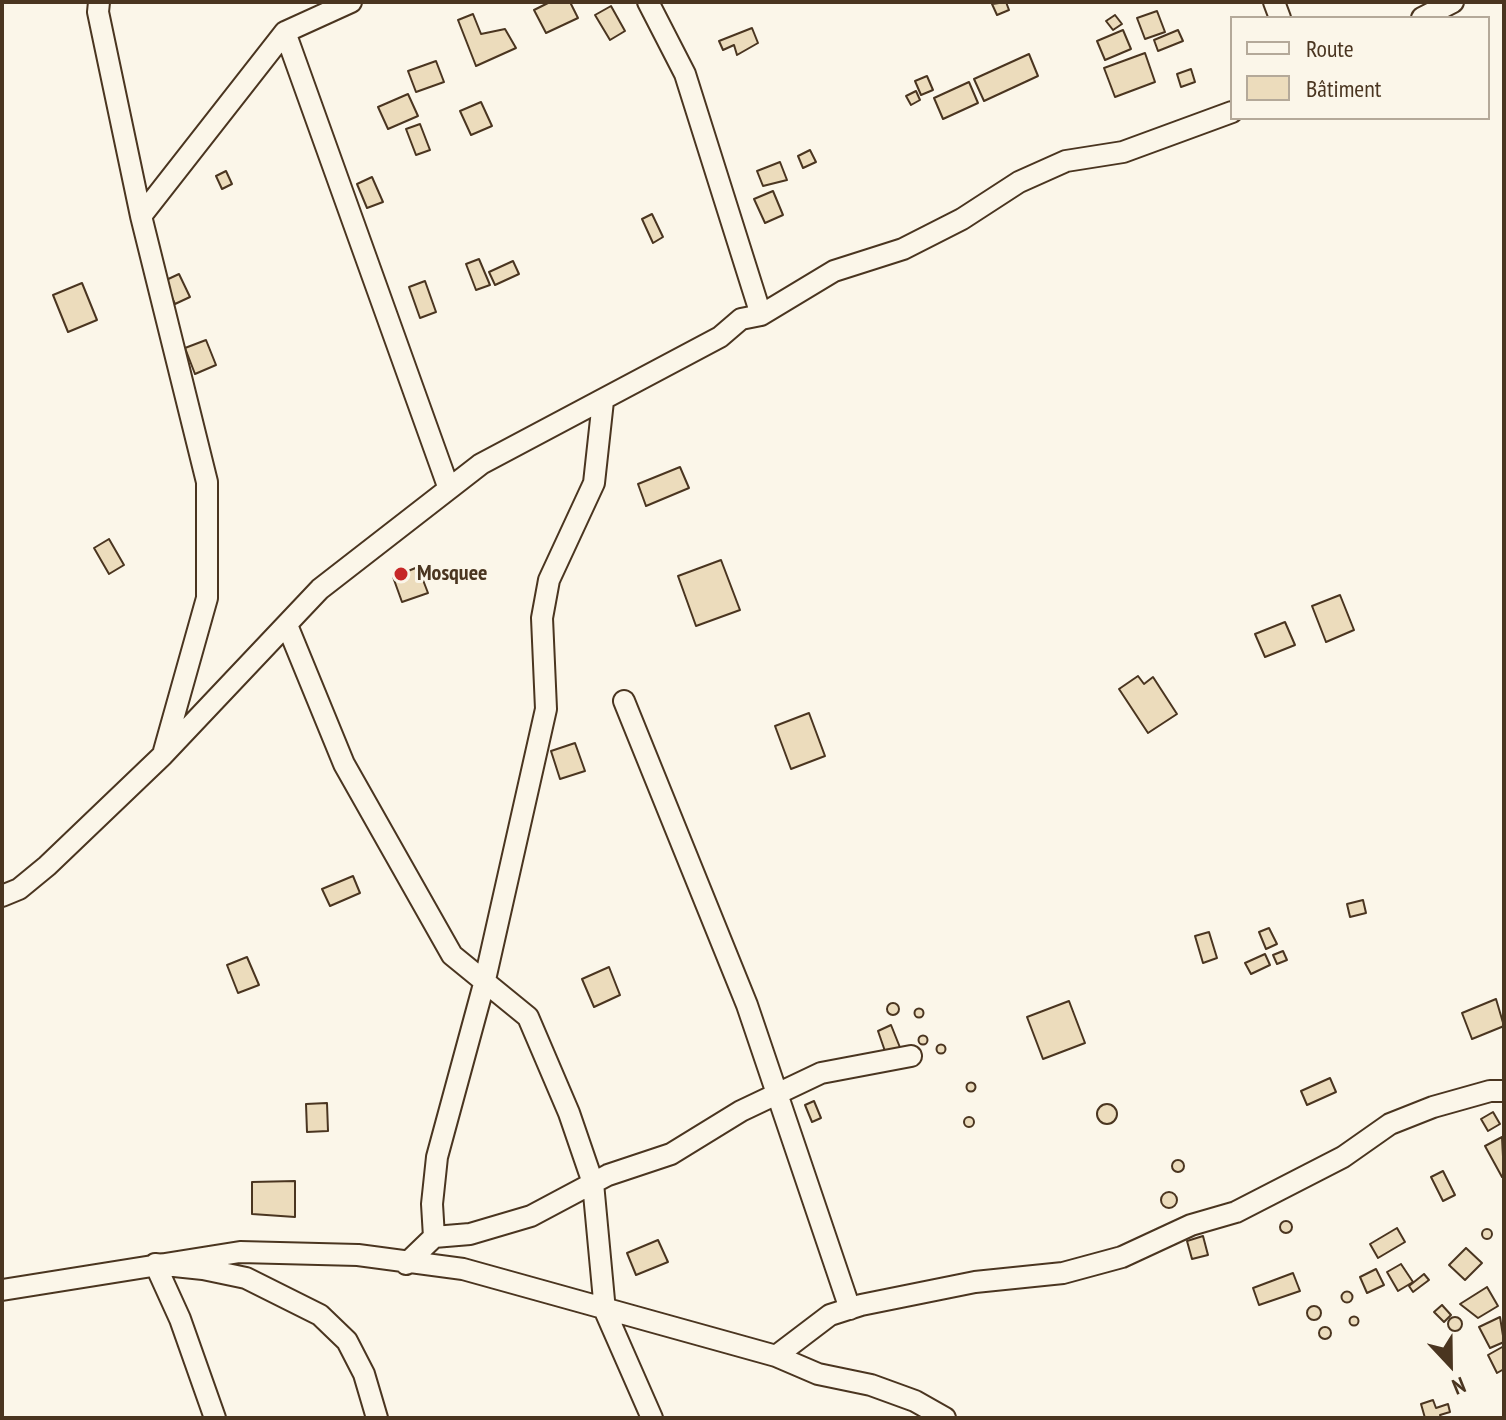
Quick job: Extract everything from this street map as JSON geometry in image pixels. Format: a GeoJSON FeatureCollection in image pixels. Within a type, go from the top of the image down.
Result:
{"type":"FeatureCollection","features":[{"type":"Feature","properties":{"kind":"street"},"geometry":{"type":"LineString","coordinates":[[141,216],[285,32],[351,2]]}},
{"type":"Feature","properties":{"kind":"street"},"geometry":{"type":"LineString","coordinates":[[648,2],[685,74],[761,315]]}},
{"type":"Feature","properties":{"kind":"street"},"geometry":{"type":"LineString","coordinates":[[1426,16],[1453,2]]}},
{"type":"Feature","properties":{"kind":"street"},"geometry":{"type":"LineString","coordinates":[[97,5],[141,216],[207,482],[207,598],[163,755]]}},
{"type":"Feature","properties":{"kind":"street"},"geometry":{"type":"LineString","coordinates":[[285,32],[449,489]]}},
{"type":"Feature","properties":{"kind":"street"},"geometry":{"type":"LineString","coordinates":[[2,896],[19,889],[47,866],[163,755],[320,589],[481,464],[720,337],[741,319],[761,315],[834,271],[903,249],[962,219],[1019,182],[1066,161],[1123,152],[1230,113]]}},
{"type":"Feature","properties":{"kind":"street"},"geometry":{"type":"LineString","coordinates":[[434,1237],[432,1204],[437,1157],[484,984],[546,709],[542,618],[549,580],[594,483],[603,401]]}},
{"type":"Feature","properties":{"kind":"street"},"geometry":{"type":"LineString","coordinates":[[287,625],[344,764],[452,955],[528,1017],[569,1113],[593,1183],[605,1311],[652,1418]]}},
{"type":"Feature","properties":{"kind":"street"},"geometry":{"type":"LineString","coordinates":[[624,701],[747,1005],[850,1309]]}},
{"type":"Feature","properties":{"kind":"street"},"geometry":{"type":"LineString","coordinates":[[406,1264],[434,1237],[470,1234],[531,1216],[593,1183],[671,1154],[741,1111],[821,1073],[911,1056]]}},
{"type":"Feature","properties":{"kind":"street"},"geometry":{"type":"LineString","coordinates":[[776,1356],[830,1315],[850,1309],[975,1282],[1063,1273],[1122,1257],[1191,1225],[1236,1212],[1343,1157],[1390,1124],[1433,1107],[1490,1091],[1504,1091]]}},
{"type":"Feature","properties":{"kind":"street"},"geometry":{"type":"LineString","coordinates":[[2,1290],[240,1252],[299,1251],[358,1255],[406,1264],[463,1269],[605,1311],[776,1356],[818,1374],[900,1396],[945,1418]]}},
{"type":"Feature","properties":{"kind":"street"},"geometry":{"type":"LineString","coordinates":[[155,1264],[180,1319],[215,1418]]}},
{"type":"Feature","properties":{"kind":"street"},"geometry":{"type":"LineString","coordinates":[[155,1264],[246,1278],[320,1315],[347,1341],[364,1374],[377,1418]]}},
{"type":"Feature","properties":{"kind":"building"},"geometry":{"type":"Polygon","coordinates":[[[550,2],[570,2],[578,18],[546,33],[534,10],[550,2]]]}},
{"type":"Feature","properties":{"kind":"building"},"geometry":{"type":"Polygon","coordinates":[[[1006,2],[1009,10],[997,15],[992,4],[1006,2]]]}},
{"type":"Feature","properties":{"kind":"building"},"geometry":{"type":"Polygon","coordinates":[[[611,6],[625,31],[610,40],[595,15],[611,6]]]}},
{"type":"Feature","properties":{"kind":"building"},"geometry":{"type":"Polygon","coordinates":[[[1157,11],[1165,32],[1145,39],[1137,18],[1157,11]]]}},
{"type":"Feature","properties":{"kind":"building"},"geometry":{"type":"Polygon","coordinates":[[[473,14],[481,34],[505,29],[516,48],[476,66],[458,20],[473,14]]]}},
{"type":"Feature","properties":{"kind":"building"},"geometry":{"type":"Polygon","coordinates":[[[1115,15],[1122,24],[1113,30],[1106,21],[1115,15]]]}},
{"type":"Feature","properties":{"kind":"building"},"geometry":{"type":"Polygon","coordinates":[[[752,28],[758,43],[737,55],[734,45],[723,50],[719,41],[752,28]]]}},
{"type":"Feature","properties":{"kind":"building"},"geometry":{"type":"Polygon","coordinates":[[[1123,30],[1131,49],[1105,60],[1097,41],[1123,30]]]}},
{"type":"Feature","properties":{"kind":"building"},"geometry":{"type":"Polygon","coordinates":[[[1178,30],[1183,41],[1158,51],[1154,40],[1178,30]]]}},
{"type":"Feature","properties":{"kind":"building"},"geometry":{"type":"Polygon","coordinates":[[[1145,53],[1155,82],[1115,97],[1104,68],[1145,53]]]}},
{"type":"Feature","properties":{"kind":"building"},"geometry":{"type":"Polygon","coordinates":[[[1029,54],[1038,76],[984,101],[974,79],[1029,54]]]}},
{"type":"Feature","properties":{"kind":"building"},"geometry":{"type":"Polygon","coordinates":[[[436,61],[444,82],[416,92],[408,71],[436,61]]]}},
{"type":"Feature","properties":{"kind":"building"},"geometry":{"type":"Polygon","coordinates":[[[1191,69],[1195,82],[1181,87],[1177,74],[1191,69]]]}},
{"type":"Feature","properties":{"kind":"building"},"geometry":{"type":"Polygon","coordinates":[[[927,76],[933,90],[921,95],[915,81],[927,76]]]}},
{"type":"Feature","properties":{"kind":"building"},"geometry":{"type":"Polygon","coordinates":[[[969,82],[978,103],[943,119],[934,98],[969,82]]]}},
{"type":"Feature","properties":{"kind":"building"},"geometry":{"type":"Polygon","coordinates":[[[916,91],[920,100],[911,105],[906,96],[916,91]]]}},
{"type":"Feature","properties":{"kind":"building"},"geometry":{"type":"Polygon","coordinates":[[[408,94],[418,116],[388,129],[378,107],[408,94]]]}},
{"type":"Feature","properties":{"kind":"building"},"geometry":{"type":"Polygon","coordinates":[[[481,102],[492,126],[471,135],[460,111],[481,102]]]}},
{"type":"Feature","properties":{"kind":"building"},"geometry":{"type":"Polygon","coordinates":[[[420,124],[430,150],[416,155],[406,129],[420,124]]]}},
{"type":"Feature","properties":{"kind":"building"},"geometry":{"type":"Polygon","coordinates":[[[810,150],[816,162],[803,168],[798,156],[810,150]]]}},
{"type":"Feature","properties":{"kind":"building"},"geometry":{"type":"Polygon","coordinates":[[[780,162],[787,180],[763,186],[757,171],[780,162]]]}},
{"type":"Feature","properties":{"kind":"building"},"geometry":{"type":"Polygon","coordinates":[[[226,171],[232,184],[222,189],[216,176],[226,171]]]}},
{"type":"Feature","properties":{"kind":"building"},"geometry":{"type":"Polygon","coordinates":[[[372,177],[383,202],[367,208],[357,184],[372,177]]]}},
{"type":"Feature","properties":{"kind":"building"},"geometry":{"type":"Polygon","coordinates":[[[773,191],[783,215],[765,223],[754,199],[773,191]]]}},
{"type":"Feature","properties":{"kind":"building"},"geometry":{"type":"Polygon","coordinates":[[[652,214],[663,237],[653,243],[642,219],[652,214]]]}},
{"type":"Feature","properties":{"kind":"building"},"geometry":{"type":"Polygon","coordinates":[[[479,259],[490,285],[476,290],[466,264],[479,259]]]}},
{"type":"Feature","properties":{"kind":"building"},"geometry":{"type":"Polygon","coordinates":[[[513,261],[519,274],[495,285],[489,272],[513,261]]]}},
{"type":"Feature","properties":{"kind":"building"},"geometry":{"type":"Polygon","coordinates":[[[179,274],[190,297],[175,304],[164,281],[179,274]]]}},
{"type":"Feature","properties":{"kind":"building"},"geometry":{"type":"Polygon","coordinates":[[[425,281],[436,312],[420,318],[409,287],[425,281]]]}},
{"type":"Feature","properties":{"kind":"building"},"geometry":{"type":"Polygon","coordinates":[[[82,283],[97,320],[68,332],[53,295],[82,283]]]}},
{"type":"Feature","properties":{"kind":"building"},"geometry":{"type":"Polygon","coordinates":[[[206,340],[216,365],[195,374],[185,348],[206,340]]]}},
{"type":"Feature","properties":{"kind":"building"},"geometry":{"type":"Polygon","coordinates":[[[680,467],[689,488],[646,506],[638,484],[680,467]]]}},
{"type":"Feature","properties":{"kind":"building"},"geometry":{"type":"Polygon","coordinates":[[[109,539],[124,565],[109,574],[94,548],[109,539]]]}},
{"type":"Feature","properties":{"kind":"building"},"geometry":{"type":"Polygon","coordinates":[[[721,560],[740,610],[696,626],[678,576],[721,560]]]}},
{"type":"Feature","properties":{"kind":"building"},"geometry":{"type":"Polygon","coordinates":[[[418,567],[428,593],[402,602],[393,577],[418,567]]]}},
{"type":"Feature","properties":{"kind":"building"},"geometry":{"type":"Polygon","coordinates":[[[1340,595],[1354,630],[1326,642],[1312,606],[1340,595]]]}},
{"type":"Feature","properties":{"kind":"building"},"geometry":{"type":"Polygon","coordinates":[[[1285,622],[1295,645],[1265,657],[1255,634],[1285,622]]]}},
{"type":"Feature","properties":{"kind":"building"},"geometry":{"type":"Polygon","coordinates":[[[1138,676],[1144,684],[1153,677],[1177,714],[1148,733],[1119,689],[1138,676]]]}},
{"type":"Feature","properties":{"kind":"building"},"geometry":{"type":"Polygon","coordinates":[[[809,713],[825,756],[791,769],[775,726],[809,713]]]}},
{"type":"Feature","properties":{"kind":"building"},"geometry":{"type":"Polygon","coordinates":[[[575,743],[585,771],[560,779],[551,751],[575,743]]]}},
{"type":"Feature","properties":{"kind":"building"},"geometry":{"type":"Polygon","coordinates":[[[353,876],[360,893],[330,906],[322,889],[353,876]]]}},
{"type":"Feature","properties":{"kind":"building"},"geometry":{"type":"Polygon","coordinates":[[[1363,900],[1366,913],[1350,917],[1347,904],[1363,900]]]}},
{"type":"Feature","properties":{"kind":"building"},"geometry":{"type":"Polygon","coordinates":[[[1269,928],[1277,944],[1266,949],[1259,932],[1269,928]]]}},
{"type":"Feature","properties":{"kind":"building"},"geometry":{"type":"Polygon","coordinates":[[[1209,932],[1217,958],[1203,963],[1195,936],[1209,932]]]}},
{"type":"Feature","properties":{"kind":"building"},"geometry":{"type":"Polygon","coordinates":[[[1283,951],[1287,960],[1277,964],[1273,955],[1283,951]]]}},
{"type":"Feature","properties":{"kind":"building"},"geometry":{"type":"Polygon","coordinates":[[[1265,954],[1270,965],[1251,974],[1245,963],[1265,954]]]}},
{"type":"Feature","properties":{"kind":"building"},"geometry":{"type":"Polygon","coordinates":[[[247,957],[259,985],[238,993],[227,965],[247,957]]]}},
{"type":"Feature","properties":{"kind":"building"},"geometry":{"type":"Polygon","coordinates":[[[609,967],[620,995],[594,1007],[582,979],[609,967]]]}},
{"type":"Feature","properties":{"kind":"building"},"geometry":{"type":"Polygon","coordinates":[[[1496,999],[1504,1026],[1472,1039],[1462,1013],[1496,999]]]}},
{"type":"Feature","properties":{"kind":"building"},"geometry":{"type":"Polygon","coordinates":[[[1069,1001],[1085,1043],[1043,1059],[1027,1017],[1069,1001]]]}},
{"type":"Feature","properties":{"kind":"building"},"geometry":{"type":"Polygon","coordinates":[[[893,1003],[899,1009],[893,1015],[887,1009],[893,1003]]]}},
{"type":"Feature","properties":{"kind":"building"},"geometry":{"type":"Polygon","coordinates":[[[919,1008],[924,1013],[919,1018],[914,1013],[919,1008]]]}},
{"type":"Feature","properties":{"kind":"building"},"geometry":{"type":"Polygon","coordinates":[[[891,1025],[901,1050],[887,1057],[878,1031],[891,1025]]]}},
{"type":"Feature","properties":{"kind":"building"},"geometry":{"type":"Polygon","coordinates":[[[923,1036],[927,1040],[923,1044],[919,1040],[923,1036]]]}},
{"type":"Feature","properties":{"kind":"building"},"geometry":{"type":"Polygon","coordinates":[[[941,1044],[946,1049],[941,1054],[936,1049],[941,1044]]]}},
{"type":"Feature","properties":{"kind":"building"},"geometry":{"type":"Polygon","coordinates":[[[1330,1078],[1336,1092],[1307,1105],[1301,1091],[1330,1078]]]}},
{"type":"Feature","properties":{"kind":"building"},"geometry":{"type":"Polygon","coordinates":[[[971,1082],[976,1087],[971,1092],[966,1087],[971,1082]]]}},
{"type":"Feature","properties":{"kind":"building"},"geometry":{"type":"Polygon","coordinates":[[[814,1101],[821,1118],[812,1122],[805,1105],[814,1101]]]}},
{"type":"Feature","properties":{"kind":"building"},"geometry":{"type":"Polygon","coordinates":[[[327,1103],[328,1131],[307,1132],[306,1104],[327,1103]]]}},
{"type":"Feature","properties":{"kind":"building"},"geometry":{"type":"Polygon","coordinates":[[[1107,1104],[1114,1107],[1117,1114],[1114,1121],[1107,1124],[1100,1121],[1097,1114],[1100,1107],[1107,1104]]]}},
{"type":"Feature","properties":{"kind":"building"},"geometry":{"type":"Polygon","coordinates":[[[1493,1112],[1500,1124],[1488,1131],[1481,1119],[1493,1112]]]}},
{"type":"Feature","properties":{"kind":"building"},"geometry":{"type":"Polygon","coordinates":[[[969,1117],[974,1122],[969,1127],[964,1122],[969,1117]]]}},
{"type":"Feature","properties":{"kind":"building"},"geometry":{"type":"Polygon","coordinates":[[[1502,1137],[1504,1176],[1502,1177],[1485,1146],[1502,1137]]]}},
{"type":"Feature","properties":{"kind":"building"},"geometry":{"type":"Polygon","coordinates":[[[1178,1160],[1184,1166],[1178,1172],[1172,1166],[1178,1160]]]}},
{"type":"Feature","properties":{"kind":"building"},"geometry":{"type":"Polygon","coordinates":[[[1443,1171],[1455,1195],[1443,1201],[1431,1177],[1443,1171]]]}},
{"type":"Feature","properties":{"kind":"building"},"geometry":{"type":"Polygon","coordinates":[[[295,1181],[295,1217],[252,1214],[252,1182],[295,1181]]]}},
{"type":"Feature","properties":{"kind":"building"},"geometry":{"type":"Polygon","coordinates":[[[1169,1192],[1177,1200],[1169,1208],[1161,1200],[1169,1192]]]}},
{"type":"Feature","properties":{"kind":"building"},"geometry":{"type":"Polygon","coordinates":[[[1286,1221],[1292,1227],[1286,1233],[1280,1227],[1286,1221]]]}},
{"type":"Feature","properties":{"kind":"building"},"geometry":{"type":"Polygon","coordinates":[[[1397,1228],[1405,1242],[1378,1258],[1370,1244],[1397,1228]]]}},
{"type":"Feature","properties":{"kind":"building"},"geometry":{"type":"Polygon","coordinates":[[[1487,1229],[1492,1234],[1487,1239],[1482,1234],[1487,1229]]]}},
{"type":"Feature","properties":{"kind":"building"},"geometry":{"type":"Polygon","coordinates":[[[1203,1236],[1208,1255],[1192,1259],[1187,1241],[1203,1236]]]}},
{"type":"Feature","properties":{"kind":"building"},"geometry":{"type":"Polygon","coordinates":[[[658,1240],[668,1262],[636,1275],[627,1253],[658,1240]]]}},
{"type":"Feature","properties":{"kind":"building"},"geometry":{"type":"Polygon","coordinates":[[[1466,1248],[1482,1263],[1465,1280],[1449,1265],[1466,1248]]]}},
{"type":"Feature","properties":{"kind":"building"},"geometry":{"type":"Polygon","coordinates":[[[1401,1264],[1413,1282],[1398,1291],[1387,1272],[1401,1264]]]}},
{"type":"Feature","properties":{"kind":"building"},"geometry":{"type":"Polygon","coordinates":[[[1376,1269],[1384,1285],[1367,1293],[1360,1277],[1376,1269]]]}},
{"type":"Feature","properties":{"kind":"building"},"geometry":{"type":"Polygon","coordinates":[[[1293,1273],[1300,1291],[1259,1305],[1253,1288],[1293,1273]]]}},
{"type":"Feature","properties":{"kind":"building"},"geometry":{"type":"Polygon","coordinates":[[[1424,1274],[1429,1280],[1413,1292],[1409,1286],[1424,1274]]]}},
{"type":"Feature","properties":{"kind":"building"},"geometry":{"type":"Polygon","coordinates":[[[1487,1287],[1498,1306],[1478,1318],[1460,1304],[1487,1287]]]}},
{"type":"Feature","properties":{"kind":"building"},"geometry":{"type":"Polygon","coordinates":[[[1347,1291],[1353,1297],[1347,1303],[1341,1297],[1347,1291]]]}},
{"type":"Feature","properties":{"kind":"building"},"geometry":{"type":"Polygon","coordinates":[[[1442,1305],[1451,1315],[1444,1322],[1434,1312],[1442,1305]]]}},
{"type":"Feature","properties":{"kind":"building"},"geometry":{"type":"Polygon","coordinates":[[[1314,1306],[1321,1313],[1314,1320],[1307,1313],[1314,1306]]]}},
{"type":"Feature","properties":{"kind":"building"},"geometry":{"type":"Polygon","coordinates":[[[1354,1316],[1359,1321],[1354,1326],[1349,1321],[1354,1316]]]}},
{"type":"Feature","properties":{"kind":"building"},"geometry":{"type":"Polygon","coordinates":[[[1455,1317],[1462,1324],[1455,1331],[1448,1324],[1455,1317]]]}},
{"type":"Feature","properties":{"kind":"building"},"geometry":{"type":"Polygon","coordinates":[[[1500,1317],[1504,1342],[1490,1348],[1479,1327],[1500,1317]]]}},
{"type":"Feature","properties":{"kind":"building"},"geometry":{"type":"Polygon","coordinates":[[[1325,1327],[1331,1333],[1325,1339],[1319,1333],[1325,1327]]]}},
{"type":"Feature","properties":{"kind":"building"},"geometry":{"type":"Polygon","coordinates":[[[1504,1346],[1504,1369],[1497,1373],[1488,1355],[1504,1346]]]}},
{"type":"Feature","properties":{"kind":"building"},"geometry":{"type":"Polygon","coordinates":[[[1433,1400],[1436,1408],[1448,1404],[1450,1412],[1440,1415],[1441,1418],[1425,1418],[1421,1404],[1433,1400]]]}},
{"type":"Feature","properties":{"kind":"place","name":"Mosquee"},"geometry":{"type":"Point","coordinates":[401,574]}}]}
